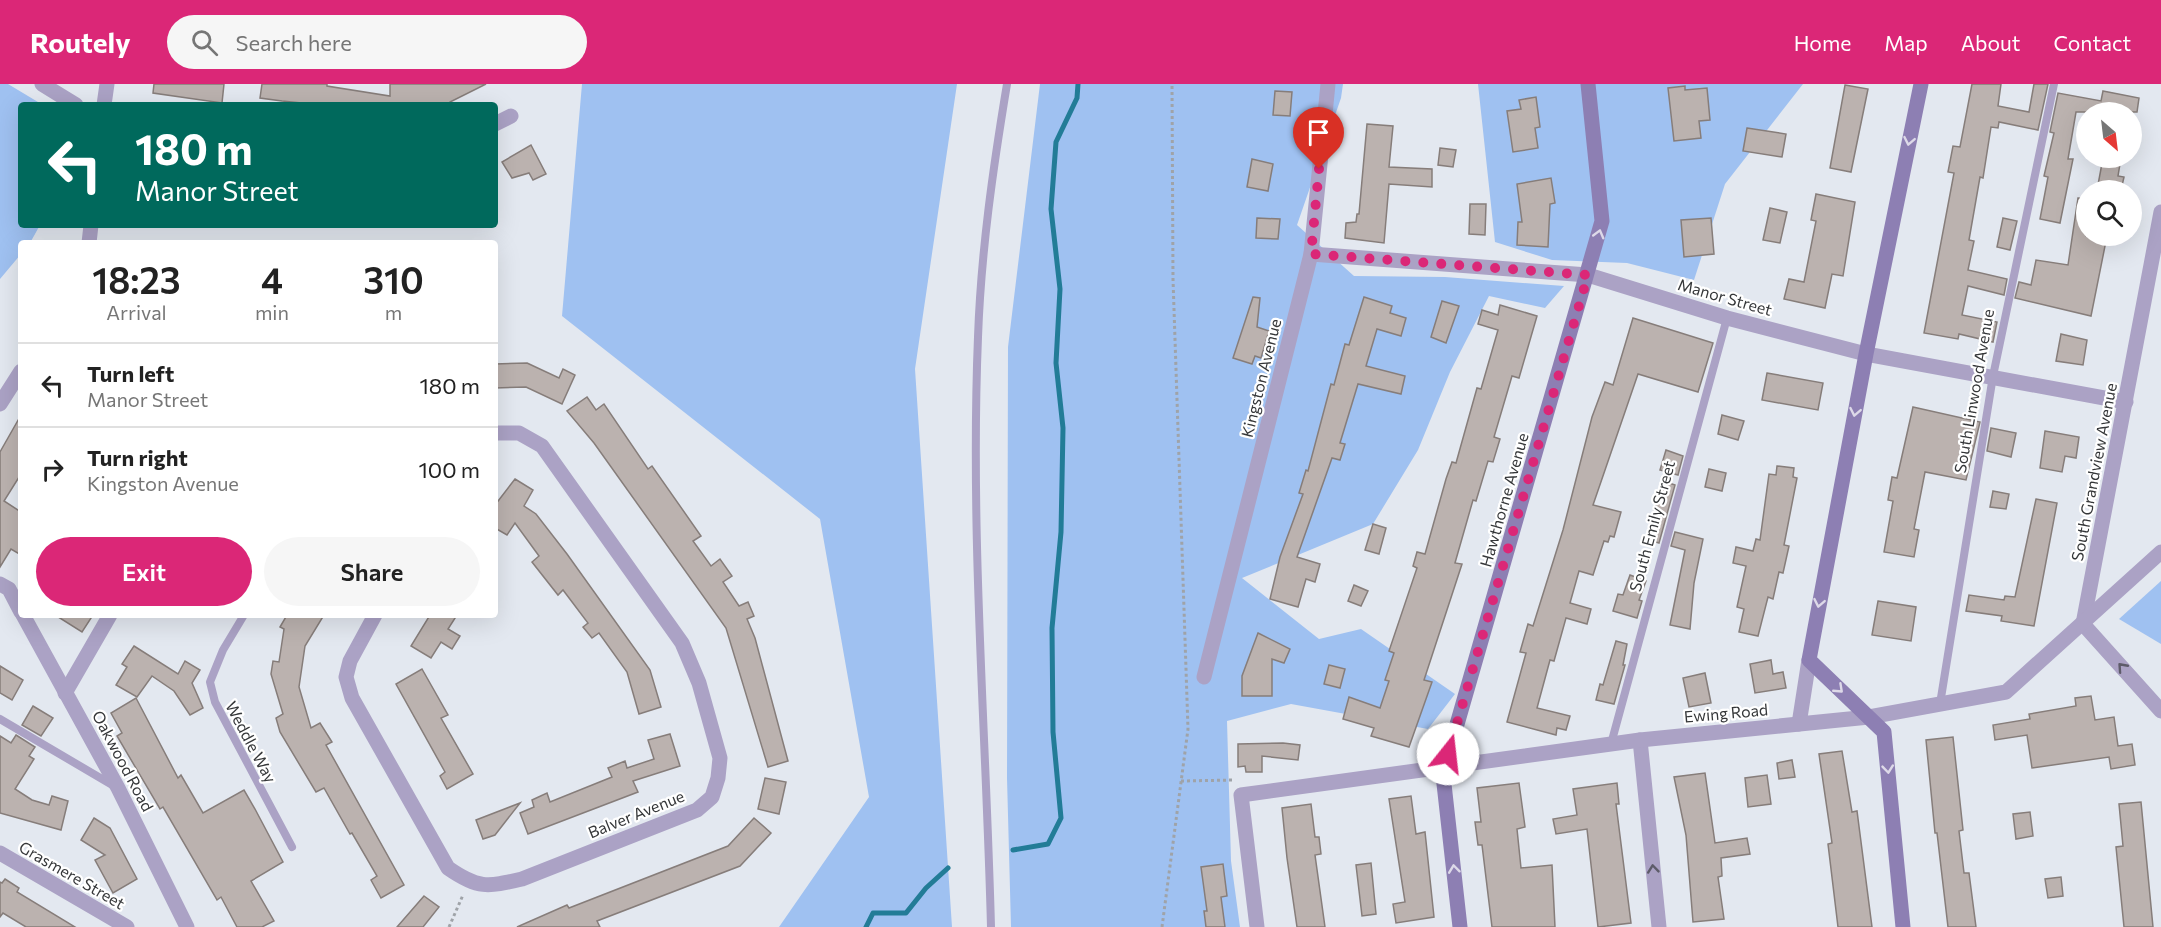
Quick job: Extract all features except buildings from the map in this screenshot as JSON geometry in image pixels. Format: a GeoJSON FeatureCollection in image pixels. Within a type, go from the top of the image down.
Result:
{"type":"FeatureCollection","features":[{"type":"Feature","properties":{"kind":"street"},"geometry":{"type":"LineString","coordinates":[[42,84],[71,102]]}},
{"type":"Feature","properties":{"kind":"street"},"geometry":{"type":"LineString","coordinates":[[104,102],[107,84]]}},
{"type":"Feature","properties":{"kind":"street","name":"Kingston Avenue"},"geometry":{"type":"LineString","coordinates":[[1204,677],[1311,254],[1328,84]]}},
{"type":"Feature","properties":{"kind":"street","name":"Hawthorne Avenue"},"geometry":{"type":"LineString","coordinates":[[1460,927],[1444,784],[1445,766],[1602,221],[1588,84]]}},
{"type":"Feature","properties":{"kind":"street"},"geometry":{"type":"LineString","coordinates":[[1799,724],[1866,354],[1921,84]]}},
{"type":"Feature","properties":{"kind":"street"},"geometry":{"type":"LineString","coordinates":[[498,122],[511,116]]}},
{"type":"Feature","properties":{"kind":"street","name":"South Grandview Avenue"},"geometry":{"type":"LineString","coordinates":[[2083,624],[2161,212]]}},
{"type":"Feature","properties":{"kind":"street","name":"Manor Street"},"geometry":{"type":"LineString","coordinates":[[1311,254],[1588,275],[1727,318],[1866,354],[2126,402]]}},
{"type":"Feature","properties":{"kind":"street"},"geometry":{"type":"LineString","coordinates":[[0,404],[18,376]]}},
{"type":"Feature","properties":{"kind":"street","name":"Balver Avenue"},"geometry":{"type":"LineString","coordinates":[[469,882],[492,886],[522,879],[697,810],[712,796],[718,778],[720,758],[699,683],[682,643],[542,446],[519,433],[498,433]]}},
{"type":"Feature","properties":{"kind":"street","name":"Ewing Road"},"geometry":{"type":"LineString","coordinates":[[1257,927],[1241,795],[1640,740],[1869,717],[2006,692],[2161,552]]}},
{"type":"Feature","properties":{"kind":"street","name":"Oakwood Road"},"geometry":{"type":"LineString","coordinates":[[0,584],[9,589],[18,606]]}},
{"type":"Feature","properties":{"kind":"street","name":"Oakwood Road"},"geometry":{"type":"LineString","coordinates":[[25,618],[118,788],[187,927]]}},
{"type":"Feature","properties":{"kind":"street"},"geometry":{"type":"LineString","coordinates":[[65,693],[108,618]]}},
{"type":"Feature","properties":{"kind":"street"},"geometry":{"type":"LineString","coordinates":[[373,618],[350,661],[346,677],[352,698],[448,868],[469,882]]}},
{"type":"Feature","properties":{"kind":"street"},"geometry":{"type":"LineString","coordinates":[[2083,624],[2161,711]]}},
{"type":"Feature","properties":{"kind":"street"},"geometry":{"type":"LineString","coordinates":[[1809,660],[1884,732],[1903,927]]}},
{"type":"Feature","properties":{"kind":"street"},"geometry":{"type":"LineString","coordinates":[[1640,740],[1659,927]]}},
{"type":"Feature","properties":{"kind":"street","name":"Grasmere Street"},"geometry":{"type":"LineString","coordinates":[[0,853],[127,927]]}},
{"type":"Feature","properties":{"kind":"lane"},"geometry":{"type":"LineString","coordinates":[[991,927],[976,494],[978,336],[991,183],[1007,84]]}},
{"type":"Feature","properties":{"kind":"lane","name":"South Linwood Avenue"},"geometry":{"type":"LineString","coordinates":[[1940,705],[1993,376],[2054,84]]}},
{"type":"Feature","properties":{"kind":"lane","name":"South Emily Street"},"geometry":{"type":"LineString","coordinates":[[1611,744],[1727,318]]}},
{"type":"Feature","properties":{"kind":"lane","name":"Weddle Way"},"geometry":{"type":"LineString","coordinates":[[242,618],[223,650],[210,682],[215,702],[292,848]]}},
{"type":"Feature","properties":{"kind":"lane"},"geometry":{"type":"LineString","coordinates":[[0,719],[118,788]]}},
{"type":"Feature","properties":{"kind":"path"},"geometry":{"type":"LineString","coordinates":[[1162,927],[1188,729],[1173,279],[1172,84]]}},
{"type":"Feature","properties":{"kind":"path"},"geometry":{"type":"LineString","coordinates":[[1181,781],[1238,780]]}},
{"type":"Feature","properties":{"kind":"path"},"geometry":{"type":"LineString","coordinates":[[449,927],[469,882]]}},
{"type":"Feature","properties":{"kind":"shaded area"},"geometry":{"type":"Polygon","coordinates":[[[0,84],[8,84],[38,102],[18,102],[18,228],[38,228],[32,240],[18,240],[18,258],[0,279],[0,84]]]}},
{"type":"Feature","properties":{"kind":"shaded area"},"geometry":{"type":"Polygon","coordinates":[[[582,84],[957,84],[915,369],[952,927],[779,927],[869,797],[820,519],[562,316],[582,84]]]}},
{"type":"Feature","properties":{"kind":"shaded area"},"geometry":{"type":"Polygon","coordinates":[[[1040,84],[1343,84],[1341,98],[1297,225],[1354,276],[1445,277],[1564,286],[1545,308],[1489,296],[1450,372],[1418,450],[1373,524],[1242,578],[1319,639],[1361,629],[1455,694],[1428,729],[1291,704],[1227,721],[1231,861],[1240,927],[1011,927],[1007,778],[1008,347],[1040,84]]]}},
{"type":"Feature","properties":{"kind":"shaded area"},"geometry":{"type":"Polygon","coordinates":[[[1478,84],[1803,84],[1725,184],[1694,280],[1627,263],[1552,260],[1495,242],[1478,84]]]}},
{"type":"Feature","properties":{"kind":"shaded area"},"geometry":{"type":"Polygon","coordinates":[[[2161,581],[2161,644],[2119,619],[2161,581]]]}},
{"type":"Feature","properties":{"kind":"waterway"},"geometry":{"type":"LineString","coordinates":[[1013,850],[1048,844],[1061,818],[1053,732],[1052,628],[1061,532],[1063,428],[1056,363],[1060,289],[1051,209],[1056,142],[1077,98],[1078,84]]}},
{"type":"Feature","properties":{"kind":"waterway"},"geometry":{"type":"LineString","coordinates":[[866,927],[873,913],[906,913],[926,888],[948,868]]}},
{"type":"Feature","properties":{"kind":"route"},"geometry":{"type":"LineString","coordinates":[[1319,169],[1311,254],[1588,275],[1448,754]]}}]}
